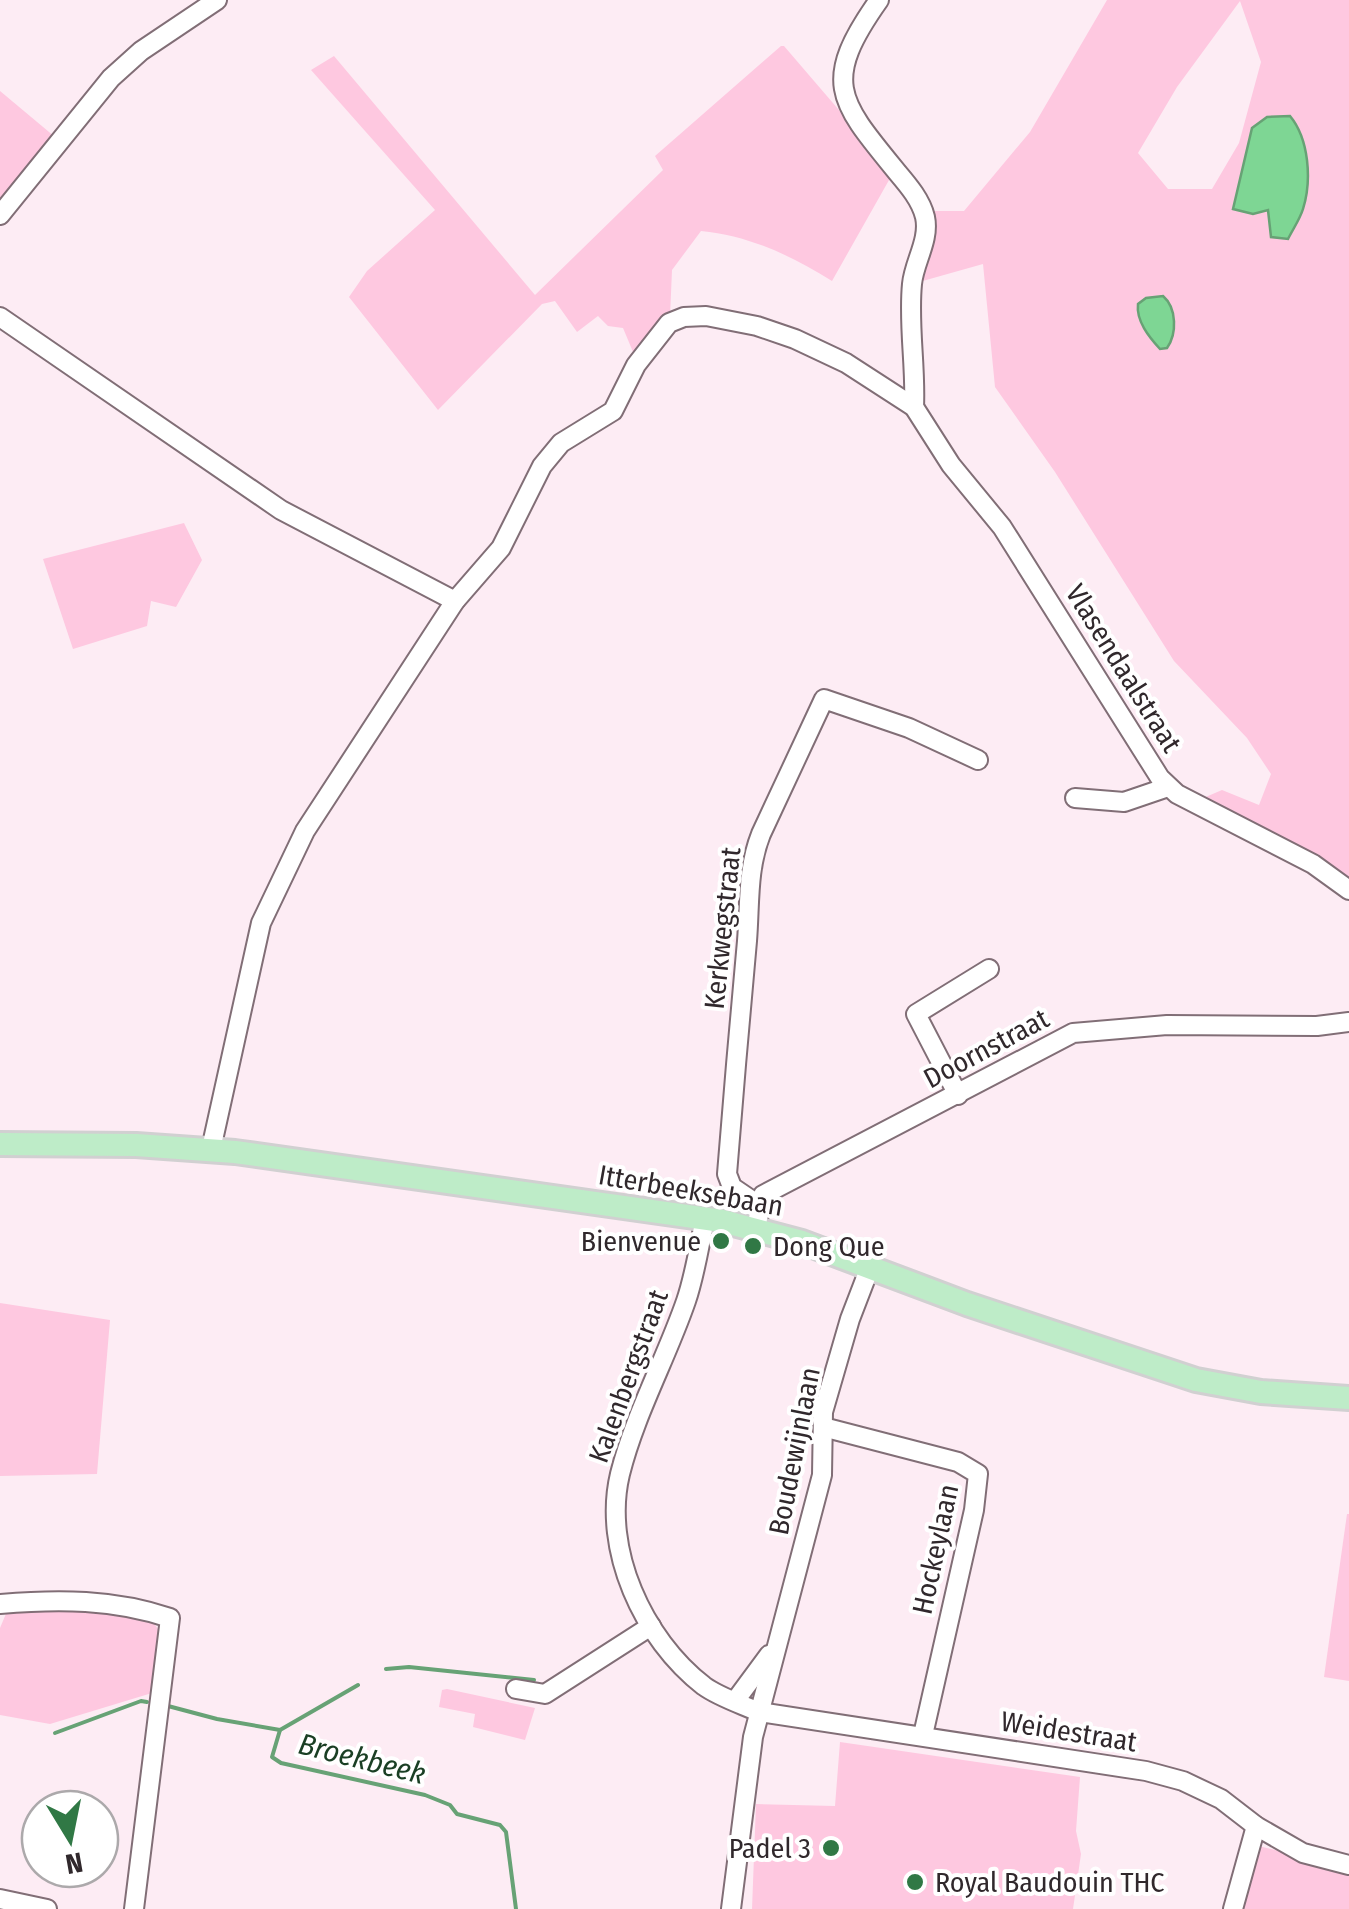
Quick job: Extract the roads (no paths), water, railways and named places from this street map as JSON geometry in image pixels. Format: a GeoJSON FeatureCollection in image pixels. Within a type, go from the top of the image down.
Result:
{"type":"FeatureCollection","features":[{"type":"Feature","properties":{"kind":"main road","name":"Itterbeeksebaan"},"geometry":{"type":"LineString","coordinates":[[0,1144],[136,1144],[211,1149],[706,1219],[758,1217],[870,1267],[1130,1360],[1196,1380],[1261,1392],[1349,1398]]}},
{"type":"Feature","properties":{"kind":"street"},"geometry":{"type":"LineString","coordinates":[[0,215],[111,78],[141,52],[217,0]]}},
{"type":"Feature","properties":{"kind":"street"},"geometry":{"type":"LineString","coordinates":[[880,0],[844,54],[842,74],[846,101],[858,123],[914,192],[925,216],[926,233],[912,284],[909,403]]}},
{"type":"Feature","properties":{"kind":"street"},"geometry":{"type":"LineString","coordinates":[[211,1149],[261,923],[296,849],[455,601],[501,548],[542,466],[562,443],[613,410],[636,366],[670,322],[706,316],[795,339],[846,364],[909,403]]}},
{"type":"Feature","properties":{"kind":"street"},"geometry":{"type":"LineString","coordinates":[[0,317],[281,510],[455,601]]}},
{"type":"Feature","properties":{"kind":"street","name":"Vlasendaalstraat"},"geometry":{"type":"LineString","coordinates":[[909,403],[951,465],[1002,528],[1123,724],[1168,787],[1313,864],[1349,890]]}},
{"type":"Feature","properties":{"kind":"street","name":"Kerkwegstraat"},"geometry":{"type":"LineString","coordinates":[[758,1217],[732,1187],[727,1174],[749,882],[761,834],[824,699],[908,728],[978,760]]}},
{"type":"Feature","properties":{"kind":"street"},"geometry":{"type":"LineString","coordinates":[[1075,798],[1124,802],[1168,787]]}},
{"type":"Feature","properties":{"kind":"street"},"geometry":{"type":"LineString","coordinates":[[958,1095],[916,1014],[989,969]]}},
{"type":"Feature","properties":{"kind":"street","name":"Doornstraat"},"geometry":{"type":"LineString","coordinates":[[758,1217],[763,1195],[1073,1033],[1167,1025],[1317,1026],[1349,1022]]}},
{"type":"Feature","properties":{"kind":"street","name":"Kalenbergstraat"},"geometry":{"type":"LineString","coordinates":[[706,1219],[687,1298],[630,1443],[617,1491],[616,1528],[625,1572],[651,1626],[704,1686],[759,1712]]}},
{"type":"Feature","properties":{"kind":"street","name":"Boudewijnlaan"},"geometry":{"type":"LineString","coordinates":[[759,1712],[820,1490],[825,1452],[824,1412],[850,1319],[870,1267]]}},
{"type":"Feature","properties":{"kind":"street","name":"Hockeylaan"},"geometry":{"type":"LineString","coordinates":[[823,1426],[958,1462],[978,1474],[974,1510],[922,1735]]}},
{"type":"Feature","properties":{"kind":"street"},"geometry":{"type":"LineString","coordinates":[[0,1604],[81,1601],[138,1608],[170,1618],[134,1909]]}},
{"type":"Feature","properties":{"kind":"street"},"geometry":{"type":"LineString","coordinates":[[516,1689],[545,1694],[651,1626]]}},
{"type":"Feature","properties":{"kind":"street","name":"Boudewijnlaan"},"geometry":{"type":"LineString","coordinates":[[735,1701],[775,1646]]}},
{"type":"Feature","properties":{"kind":"street"},"geometry":{"type":"LineString","coordinates":[[731,1909],[759,1712]]}},
{"type":"Feature","properties":{"kind":"street","name":"Weidestraat"},"geometry":{"type":"LineString","coordinates":[[759,1712],[1146,1771],[1183,1781],[1220,1799],[1303,1853],[1349,1865]]}},
{"type":"Feature","properties":{"kind":"street"},"geometry":{"type":"LineString","coordinates":[[1232,1909],[1256,1826]]}},
{"type":"Feature","properties":{"kind":"street"},"geometry":{"type":"LineString","coordinates":[[0,1898],[46,1909]]}},
{"type":"Feature","properties":{"kind":"waterway","name":"Broekbeek"},"geometry":{"type":"LineString","coordinates":[[386,1669],[409,1667],[534,1680]]}},
{"type":"Feature","properties":{"kind":"waterway","name":"Broekbeek"},"geometry":{"type":"LineString","coordinates":[[168,1706],[280,1730],[358,1685]]}},
{"type":"Feature","properties":{"kind":"waterway","name":"Broekbeek"},"geometry":{"type":"LineString","coordinates":[[55,1733],[147,1702]]}},
{"type":"Feature","properties":{"kind":"waterway","name":"Broekbeek"},"geometry":{"type":"LineString","coordinates":[[280,1730],[272,1757],[281,1763],[425,1795],[450,1805],[457,1814],[500,1825],[506,1832],[516,1909]]}},
{"type":"Feature","properties":{"kind":"place","name":"Bienvenue"},"geometry":{"type":"Point","coordinates":[721,1241]}},
{"type":"Feature","properties":{"kind":"place","name":"Dong Que"},"geometry":{"type":"Point","coordinates":[753,1246]}},
{"type":"Feature","properties":{"kind":"place","name":"Padel 3"},"geometry":{"type":"Point","coordinates":[831,1848]}},
{"type":"Feature","properties":{"kind":"place","name":"Royal Baudouin THC"},"geometry":{"type":"Point","coordinates":[915,1882]}}]}
